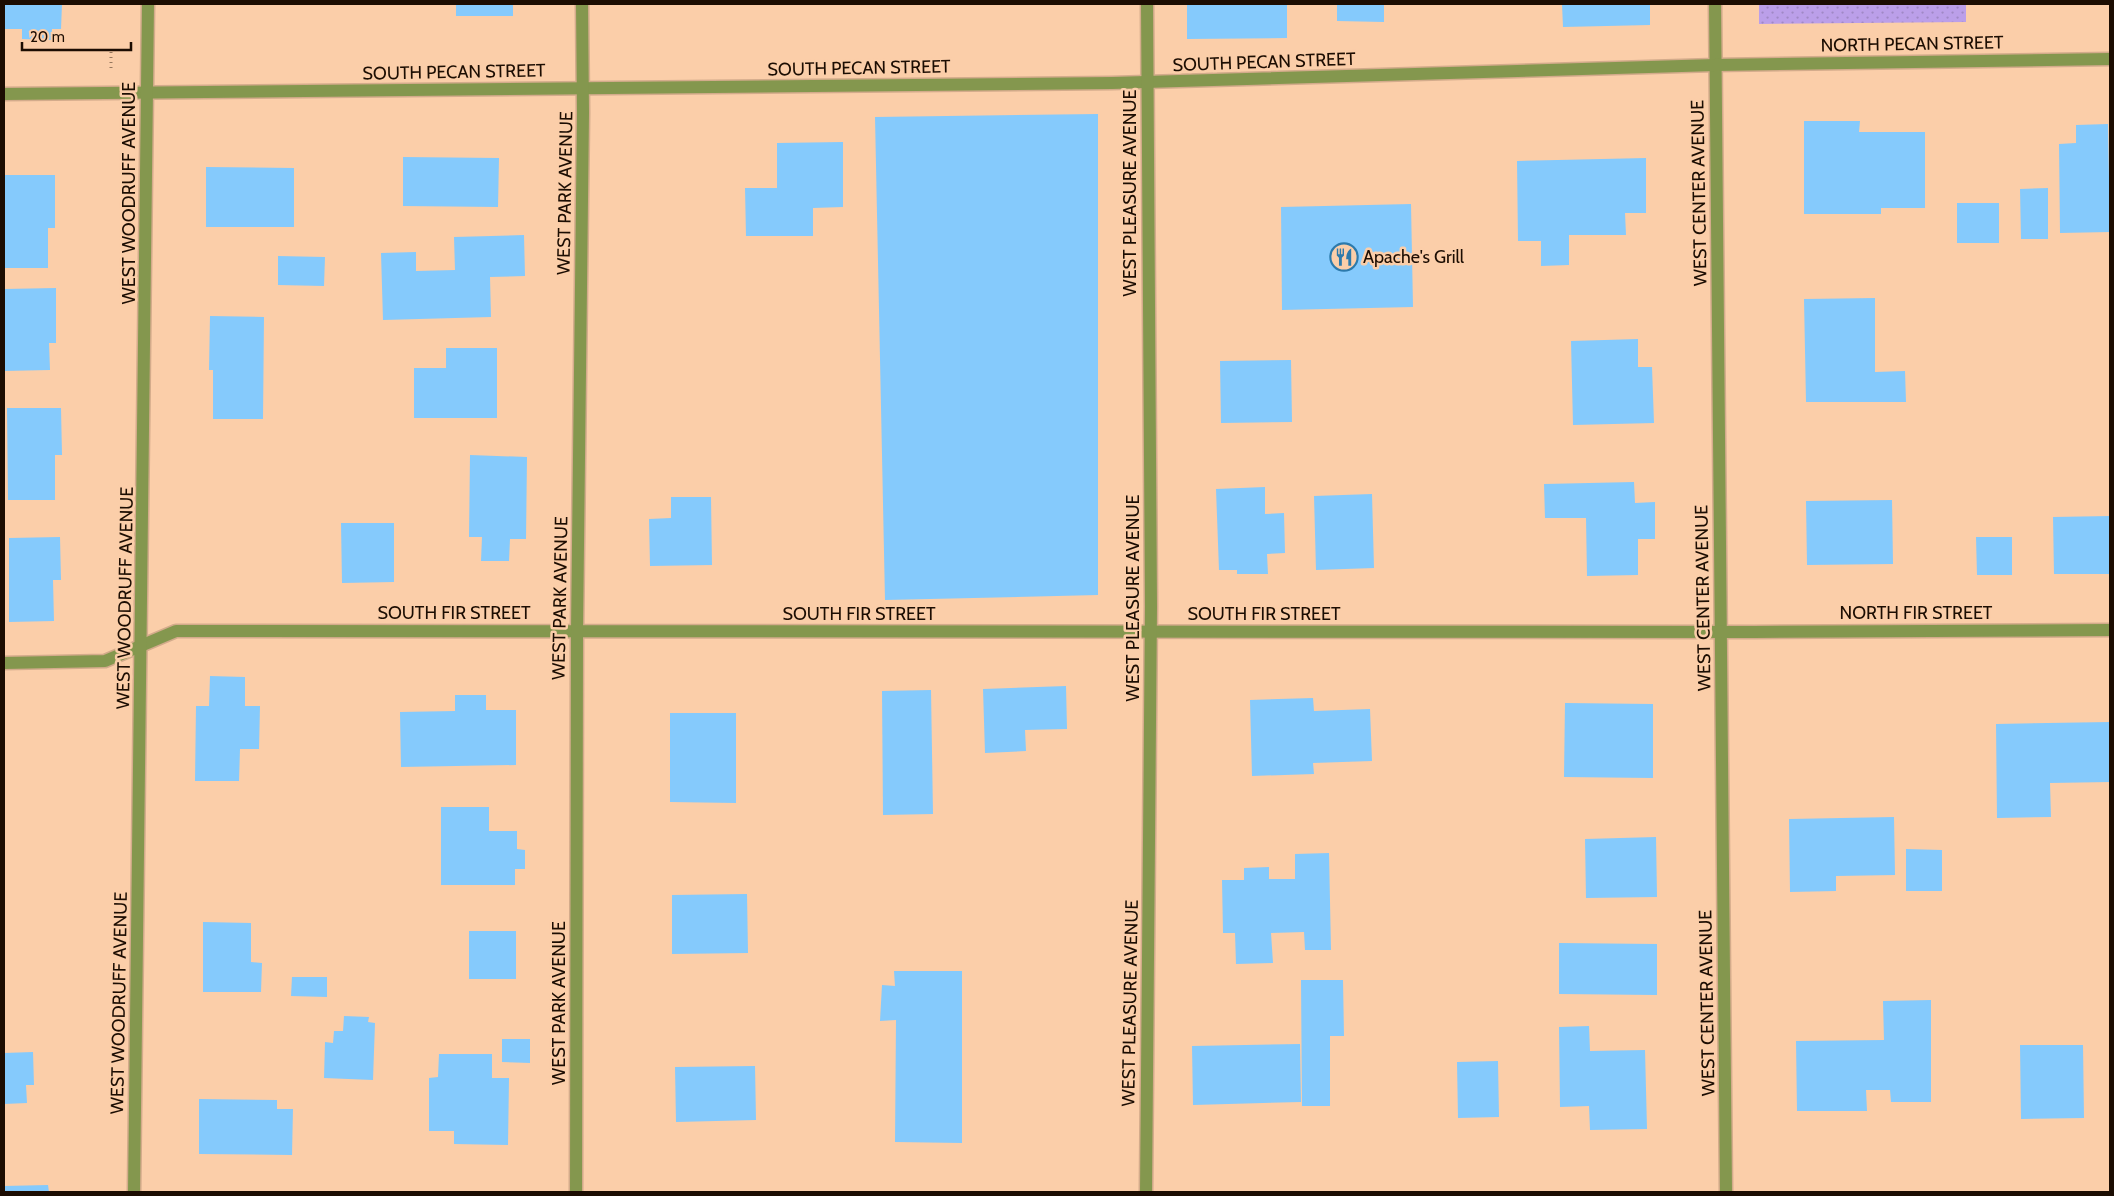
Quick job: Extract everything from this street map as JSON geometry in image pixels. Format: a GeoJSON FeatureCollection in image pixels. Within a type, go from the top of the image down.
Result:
{"type":"FeatureCollection","features":[{"type":"Feature","properties":{"kind":"street","name":"WEST WOODRUFF AVENUE"},"geometry":{"type":"LineString","coordinates":[[134,1192],[148,4]]}},
{"type":"Feature","properties":{"kind":"street","name":"WEST PARK AVENUE"},"geometry":{"type":"LineString","coordinates":[[576,1192],[577,631],[584,88],[582,4]]}},
{"type":"Feature","properties":{"kind":"street","name":"WEST PLEASURE AVENUE"},"geometry":{"type":"LineString","coordinates":[[1146,1192],[1150,631],[1147,4]]}},
{"type":"Feature","properties":{"kind":"street","name":"WEST CENTER AVENUE"},"geometry":{"type":"LineString","coordinates":[[1715,4],[1726,1192]]}},
{"type":"Feature","properties":{"kind":"street","name":"NORTH PECAN STREET"},"geometry":{"type":"LineString","coordinates":[[1715,65],[2110,59]]}},
{"type":"Feature","properties":{"kind":"street","name":"SOUTH PECAN STREET"},"geometry":{"type":"LineString","coordinates":[[4,94],[1147,82],[1715,65]]}},
{"type":"Feature","properties":{"kind":"street","name":"NORTH FIR STREET"},"geometry":{"type":"LineString","coordinates":[[1721,632],[2110,630]]}},
{"type":"Feature","properties":{"kind":"street","name":"SOUTH FIR STREET"},"geometry":{"type":"LineString","coordinates":[[4,663],[105,661],[176,631],[1721,632]]}},
{"type":"Feature","properties":{"kind":"path"},"geometry":{"type":"LineString","coordinates":[[111,52],[111,72]]}},
{"type":"Feature","properties":{"kind":"shaded area"},"geometry":{"type":"Polygon","coordinates":[[[1759,4],[1966,4],[1966,22],[1759,24],[1759,4]]]}},
{"type":"Feature","properties":{"kind":"building"},"geometry":{"type":"Polygon","coordinates":[[[4,4],[62,4],[61,29],[52,29],[51,40],[22,39],[22,29],[4,29],[4,4]]]}},
{"type":"Feature","properties":{"kind":"building"},"geometry":{"type":"Polygon","coordinates":[[[456,4],[513,4],[513,16],[456,16],[456,4]]]}},
{"type":"Feature","properties":{"kind":"building"},"geometry":{"type":"Polygon","coordinates":[[[1187,4],[1287,4],[1287,38],[1187,39],[1187,4]]]}},
{"type":"Feature","properties":{"kind":"building"},"geometry":{"type":"Polygon","coordinates":[[[1337,4],[1384,4],[1384,22],[1337,21],[1337,4]]]}},
{"type":"Feature","properties":{"kind":"building"},"geometry":{"type":"Polygon","coordinates":[[[1562,4],[1650,4],[1650,25],[1563,27],[1562,4]]]}},
{"type":"Feature","properties":{"kind":"building"},"geometry":{"type":"Polygon","coordinates":[[[1098,114],[1098,595],[885,600],[875,117],[1098,114]]]}},
{"type":"Feature","properties":{"kind":"building"},"geometry":{"type":"Polygon","coordinates":[[[1804,121],[1860,121],[1859,132],[1925,132],[1925,208],[1881,208],[1881,214],[1804,214],[1804,121]]]}},
{"type":"Feature","properties":{"kind":"building"},"geometry":{"type":"Polygon","coordinates":[[[2108,124],[2110,232],[2060,233],[2059,144],[2076,143],[2076,125],[2108,124]]]}},
{"type":"Feature","properties":{"kind":"building"},"geometry":{"type":"Polygon","coordinates":[[[843,142],[843,207],[813,208],[813,236],[746,236],[745,188],[777,188],[777,143],[843,142]]]}},
{"type":"Feature","properties":{"kind":"building"},"geometry":{"type":"Polygon","coordinates":[[[403,157],[499,158],[498,207],[403,206],[403,157]]]}},
{"type":"Feature","properties":{"kind":"building"},"geometry":{"type":"Polygon","coordinates":[[[1646,158],[1646,213],[1625,213],[1626,235],[1569,235],[1569,265],[1541,266],[1541,241],[1518,241],[1517,161],[1646,158]]]}},
{"type":"Feature","properties":{"kind":"building"},"geometry":{"type":"Polygon","coordinates":[[[206,167],[294,168],[294,227],[206,227],[206,167]]]}},
{"type":"Feature","properties":{"kind":"building"},"geometry":{"type":"Polygon","coordinates":[[[4,175],[55,175],[55,228],[48,228],[48,268],[4,268],[4,175]]]}},
{"type":"Feature","properties":{"kind":"building"},"geometry":{"type":"Polygon","coordinates":[[[2048,188],[2048,239],[2021,239],[2020,189],[2048,188]]]}},
{"type":"Feature","properties":{"kind":"building"},"geometry":{"type":"Polygon","coordinates":[[[1957,203],[1999,203],[1999,243],[1957,243],[1957,203]]]}},
{"type":"Feature","properties":{"kind":"building"},"geometry":{"type":"Polygon","coordinates":[[[1411,204],[1413,307],[1282,310],[1281,207],[1411,204]]]}},
{"type":"Feature","properties":{"kind":"building"},"geometry":{"type":"Polygon","coordinates":[[[524,235],[525,276],[490,277],[491,317],[383,320],[381,253],[416,252],[416,271],[455,270],[454,237],[524,235]]]}},
{"type":"Feature","properties":{"kind":"building"},"geometry":{"type":"Polygon","coordinates":[[[278,256],[325,257],[324,286],[278,285],[278,256]]]}},
{"type":"Feature","properties":{"kind":"building"},"geometry":{"type":"Polygon","coordinates":[[[56,288],[56,343],[49,343],[50,370],[4,371],[4,289],[56,288]]]}},
{"type":"Feature","properties":{"kind":"building"},"geometry":{"type":"Polygon","coordinates":[[[1875,298],[1875,372],[1905,371],[1906,402],[1806,402],[1804,299],[1875,298]]]}},
{"type":"Feature","properties":{"kind":"building"},"geometry":{"type":"Polygon","coordinates":[[[210,316],[264,317],[263,419],[213,419],[213,370],[209,370],[210,316]]]}},
{"type":"Feature","properties":{"kind":"building"},"geometry":{"type":"Polygon","coordinates":[[[1638,339],[1638,367],[1652,367],[1654,423],[1573,425],[1571,341],[1638,339]]]}},
{"type":"Feature","properties":{"kind":"building"},"geometry":{"type":"Polygon","coordinates":[[[446,348],[497,348],[497,418],[414,418],[414,368],[446,368],[446,348]]]}},
{"type":"Feature","properties":{"kind":"building"},"geometry":{"type":"Polygon","coordinates":[[[1291,360],[1292,422],[1221,423],[1220,361],[1291,360]]]}},
{"type":"Feature","properties":{"kind":"building"},"geometry":{"type":"Polygon","coordinates":[[[7,408],[61,408],[62,455],[55,455],[55,500],[8,500],[7,408]]]}},
{"type":"Feature","properties":{"kind":"building"},"geometry":{"type":"Polygon","coordinates":[[[470,455],[527,457],[526,539],[510,539],[509,561],[481,561],[482,537],[469,537],[470,455]]]}},
{"type":"Feature","properties":{"kind":"building"},"geometry":{"type":"Polygon","coordinates":[[[1634,482],[1635,503],[1655,502],[1655,539],[1638,539],[1638,575],[1587,576],[1586,518],[1545,518],[1544,484],[1634,482]]]}},
{"type":"Feature","properties":{"kind":"building"},"geometry":{"type":"Polygon","coordinates":[[[1265,487],[1265,514],[1284,513],[1285,553],[1267,554],[1268,574],[1237,574],[1237,570],[1219,570],[1216,489],[1265,487]]]}},
{"type":"Feature","properties":{"kind":"building"},"geometry":{"type":"Polygon","coordinates":[[[1372,494],[1374,568],[1316,570],[1314,496],[1372,494]]]}},
{"type":"Feature","properties":{"kind":"building"},"geometry":{"type":"Polygon","coordinates":[[[671,497],[711,497],[712,565],[650,566],[649,519],[671,518],[671,497]]]}},
{"type":"Feature","properties":{"kind":"building"},"geometry":{"type":"Polygon","coordinates":[[[1892,500],[1893,564],[1807,565],[1806,501],[1892,500]]]}},
{"type":"Feature","properties":{"kind":"building"},"geometry":{"type":"Polygon","coordinates":[[[2110,516],[2110,574],[2054,574],[2053,517],[2110,516]]]}},
{"type":"Feature","properties":{"kind":"building"},"geometry":{"type":"Polygon","coordinates":[[[341,523],[394,523],[394,582],[342,583],[341,523]]]}},
{"type":"Feature","properties":{"kind":"building"},"geometry":{"type":"Polygon","coordinates":[[[60,537],[61,580],[53,580],[54,621],[9,622],[9,538],[60,537]]]}},
{"type":"Feature","properties":{"kind":"building"},"geometry":{"type":"Polygon","coordinates":[[[1976,537],[2012,537],[2012,575],[1977,575],[1976,537]]]}},
{"type":"Feature","properties":{"kind":"building"},"geometry":{"type":"Polygon","coordinates":[[[210,676],[245,677],[245,706],[260,706],[259,749],[240,749],[239,781],[195,781],[196,706],[209,706],[210,676]]]}},
{"type":"Feature","properties":{"kind":"building"},"geometry":{"type":"Polygon","coordinates":[[[1066,686],[1067,729],[1025,730],[1026,751],[985,753],[983,689],[1066,686]]]}},
{"type":"Feature","properties":{"kind":"building"},"geometry":{"type":"Polygon","coordinates":[[[931,690],[933,814],[883,815],[882,691],[931,690]]]}},
{"type":"Feature","properties":{"kind":"building"},"geometry":{"type":"Polygon","coordinates":[[[455,695],[486,695],[486,710],[516,710],[516,765],[401,767],[400,712],[455,711],[455,695]]]}},
{"type":"Feature","properties":{"kind":"building"},"geometry":{"type":"Polygon","coordinates":[[[1313,698],[1314,711],[1370,709],[1372,761],[1313,763],[1314,774],[1252,776],[1250,700],[1313,698]]]}},
{"type":"Feature","properties":{"kind":"building"},"geometry":{"type":"Polygon","coordinates":[[[1565,703],[1653,704],[1653,778],[1564,777],[1565,703]]]}},
{"type":"Feature","properties":{"kind":"building"},"geometry":{"type":"Polygon","coordinates":[[[670,713],[736,713],[736,803],[670,802],[670,713]]]}},
{"type":"Feature","properties":{"kind":"building"},"geometry":{"type":"Polygon","coordinates":[[[2110,722],[2110,782],[2050,783],[2051,817],[1997,818],[1996,724],[2110,722]]]}},
{"type":"Feature","properties":{"kind":"building"},"geometry":{"type":"Polygon","coordinates":[[[441,807],[489,807],[489,831],[517,831],[517,849],[525,850],[525,869],[515,869],[515,885],[441,885],[441,807]]]}},
{"type":"Feature","properties":{"kind":"building"},"geometry":{"type":"Polygon","coordinates":[[[1894,817],[1895,875],[1836,876],[1836,891],[1790,892],[1789,819],[1894,817]]]}},
{"type":"Feature","properties":{"kind":"building"},"geometry":{"type":"Polygon","coordinates":[[[1656,837],[1657,897],[1586,898],[1585,839],[1656,837]]]}},
{"type":"Feature","properties":{"kind":"building"},"geometry":{"type":"Polygon","coordinates":[[[1906,849],[1942,850],[1942,891],[1906,891],[1906,849]]]}},
{"type":"Feature","properties":{"kind":"building"},"geometry":{"type":"Polygon","coordinates":[[[1329,853],[1331,950],[1305,950],[1304,932],[1271,933],[1273,963],[1236,964],[1235,933],[1223,933],[1222,880],[1244,880],[1244,868],[1269,867],[1269,879],[1295,879],[1295,854],[1329,853]]]}},
{"type":"Feature","properties":{"kind":"building"},"geometry":{"type":"Polygon","coordinates":[[[747,894],[748,953],[672,954],[672,895],[747,894]]]}},
{"type":"Feature","properties":{"kind":"building"},"geometry":{"type":"Polygon","coordinates":[[[203,922],[251,923],[251,962],[262,963],[261,992],[203,992],[203,922]]]}},
{"type":"Feature","properties":{"kind":"building"},"geometry":{"type":"Polygon","coordinates":[[[469,931],[516,931],[516,979],[469,979],[469,931]]]}},
{"type":"Feature","properties":{"kind":"building"},"geometry":{"type":"Polygon","coordinates":[[[1559,943],[1657,944],[1657,995],[1559,994],[1559,943]]]}},
{"type":"Feature","properties":{"kind":"building"},"geometry":{"type":"Polygon","coordinates":[[[894,971],[962,971],[962,1143],[895,1142],[896,1020],[880,1021],[882,985],[895,986],[894,971]]]}},
{"type":"Feature","properties":{"kind":"building"},"geometry":{"type":"Polygon","coordinates":[[[292,977],[327,977],[327,997],[291,996],[292,977]]]}},
{"type":"Feature","properties":{"kind":"building"},"geometry":{"type":"Polygon","coordinates":[[[1301,980],[1343,980],[1344,1036],[1330,1036],[1330,1106],[1302,1106],[1301,980]]]}},
{"type":"Feature","properties":{"kind":"building"},"geometry":{"type":"Polygon","coordinates":[[[1931,1000],[1931,1102],[1891,1102],[1890,1090],[1866,1090],[1867,1111],[1797,1111],[1796,1041],[1884,1040],[1883,1001],[1931,1000]]]}},
{"type":"Feature","properties":{"kind":"building"},"geometry":{"type":"Polygon","coordinates":[[[344,1016],[369,1017],[368,1022],[375,1023],[373,1080],[324,1078],[325,1042],[333,1043],[334,1031],[343,1031],[344,1016]]]}},
{"type":"Feature","properties":{"kind":"building"},"geometry":{"type":"Polygon","coordinates":[[[1589,1026],[1590,1051],[1645,1050],[1647,1129],[1590,1130],[1589,1106],[1560,1107],[1559,1027],[1589,1026]]]}},
{"type":"Feature","properties":{"kind":"building"},"geometry":{"type":"Polygon","coordinates":[[[502,1039],[530,1039],[530,1063],[502,1062],[502,1039]]]}},
{"type":"Feature","properties":{"kind":"building"},"geometry":{"type":"Polygon","coordinates":[[[1300,1044],[1301,1102],[1193,1105],[1192,1046],[1300,1044]]]}},
{"type":"Feature","properties":{"kind":"building"},"geometry":{"type":"Polygon","coordinates":[[[2020,1045],[2083,1045],[2084,1118],[2021,1119],[2020,1045]]]}},
{"type":"Feature","properties":{"kind":"building"},"geometry":{"type":"Polygon","coordinates":[[[33,1052],[34,1085],[26,1085],[27,1103],[4,1104],[4,1053],[33,1052]]]}},
{"type":"Feature","properties":{"kind":"building"},"geometry":{"type":"Polygon","coordinates":[[[439,1054],[492,1054],[492,1078],[509,1078],[508,1145],[454,1144],[454,1131],[429,1131],[429,1078],[438,1077],[439,1054]]]}},
{"type":"Feature","properties":{"kind":"building"},"geometry":{"type":"Polygon","coordinates":[[[1498,1061],[1499,1117],[1458,1118],[1457,1062],[1498,1061]]]}},
{"type":"Feature","properties":{"kind":"building"},"geometry":{"type":"Polygon","coordinates":[[[755,1066],[756,1120],[676,1122],[675,1067],[755,1066]]]}},
{"type":"Feature","properties":{"kind":"building"},"geometry":{"type":"Polygon","coordinates":[[[199,1099],[277,1100],[277,1109],[293,1109],[292,1155],[199,1154],[199,1099]]]}},
{"type":"Feature","properties":{"kind":"building"},"geometry":{"type":"Polygon","coordinates":[[[48,1185],[49,1192],[4,1192],[4,1186],[48,1185]]]}},
{"type":"Feature","properties":{"kind":"place","name":"Apache's Grill"},"geometry":{"type":"Point","coordinates":[1344,257]}}]}
